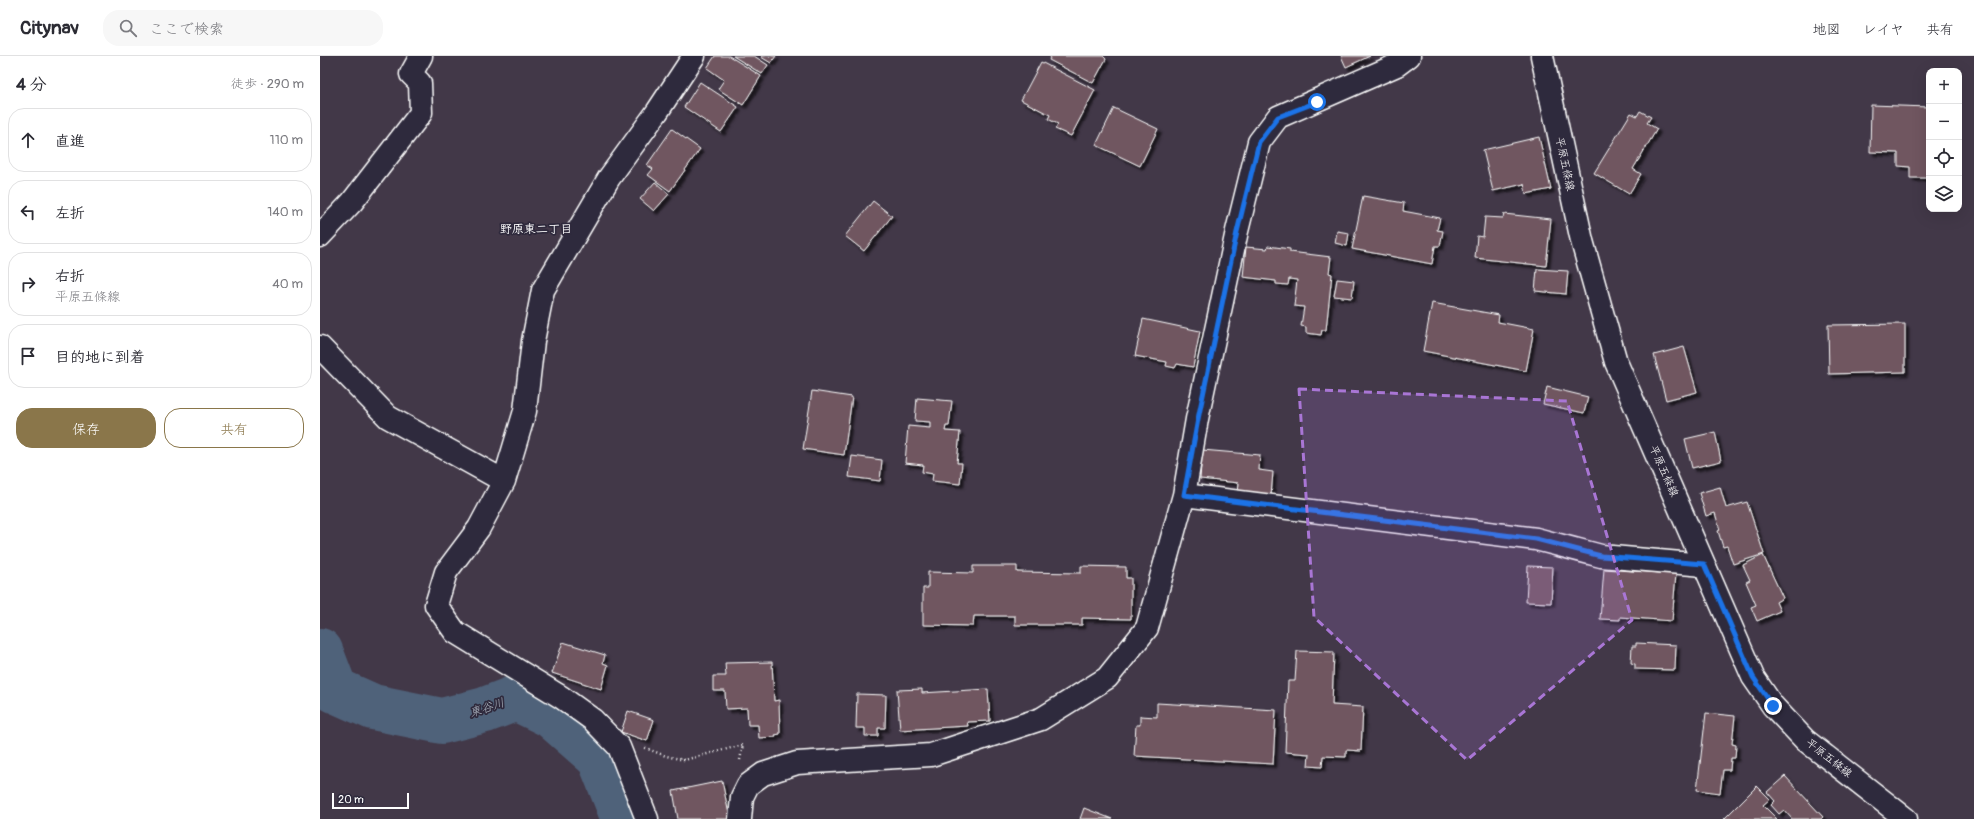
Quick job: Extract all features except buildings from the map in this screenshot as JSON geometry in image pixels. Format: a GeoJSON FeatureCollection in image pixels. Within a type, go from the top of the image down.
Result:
{"type":"FeatureCollection","features":[{"type":"Feature","properties":{"kind":"street"},"geometry":{"type":"LineString","coordinates":[[320,236],[352,202],[421,113],[420,83],[411,74],[421,56]]}},
{"type":"Feature","properties":{"kind":"street"},"geometry":{"type":"LineString","coordinates":[[648,819],[619,747],[592,720],[561,697],[455,632],[436,605],[446,572],[479,528],[504,482],[525,411],[533,341],[543,290],[609,178],[657,112],[694,56]]}},
{"type":"Feature","properties":{"kind":"street"},"geometry":{"type":"LineString","coordinates":[[740,819],[742,797],[748,785],[763,774],[797,763],[931,755],[1041,719],[1107,678],[1147,628],[1184,495],[1198,419],[1237,232],[1259,142],[1278,117],[1397,65],[1409,56]]}},
{"type":"Feature","properties":{"kind":"street","name":"平原五條線"},"geometry":{"type":"LineString","coordinates":[[1542,56],[1582,241],[1616,362],[1753,677],[1773,706],[1805,740],[1906,819]]}},
{"type":"Feature","properties":{"kind":"street"},"geometry":{"type":"LineString","coordinates":[[320,347],[388,417],[504,482]]}},
{"type":"Feature","properties":{"kind":"street"},"geometry":{"type":"LineString","coordinates":[[1184,495],[1536,539],[1601,556],[1704,564]]}},
{"type":"Feature","properties":{"kind":"path"},"geometry":{"type":"LineString","coordinates":[[619,747],[648,748],[666,756],[684,760],[743,745],[735,778],[742,797]]}},
{"type":"Feature","properties":{"kind":"highlighted area"},"geometry":{"type":"Polygon","coordinates":[[[1299,389],[1567,401],[1632,620],[1467,760],[1314,617],[1299,389]]]}},
{"type":"Feature","properties":{"kind":"waterway","name":"東谷川"},"geometry":{"type":"LineString","coordinates":[[320,651],[335,690],[373,707],[442,721],[485,710],[516,698],[551,715],[600,758],[624,819]]}},
{"type":"Feature","properties":{"kind":"district","name":"野原東二丁目"},"geometry":{"type":"Point","coordinates":[536,229]}},
{"type":"Feature","properties":{"kind":"route"},"geometry":{"type":"LineString","coordinates":[[1317,102],[1278,117],[1259,142],[1237,232],[1198,419],[1184,495],[1536,539],[1601,556],[1704,564],[1753,677],[1773,706]]}}]}
